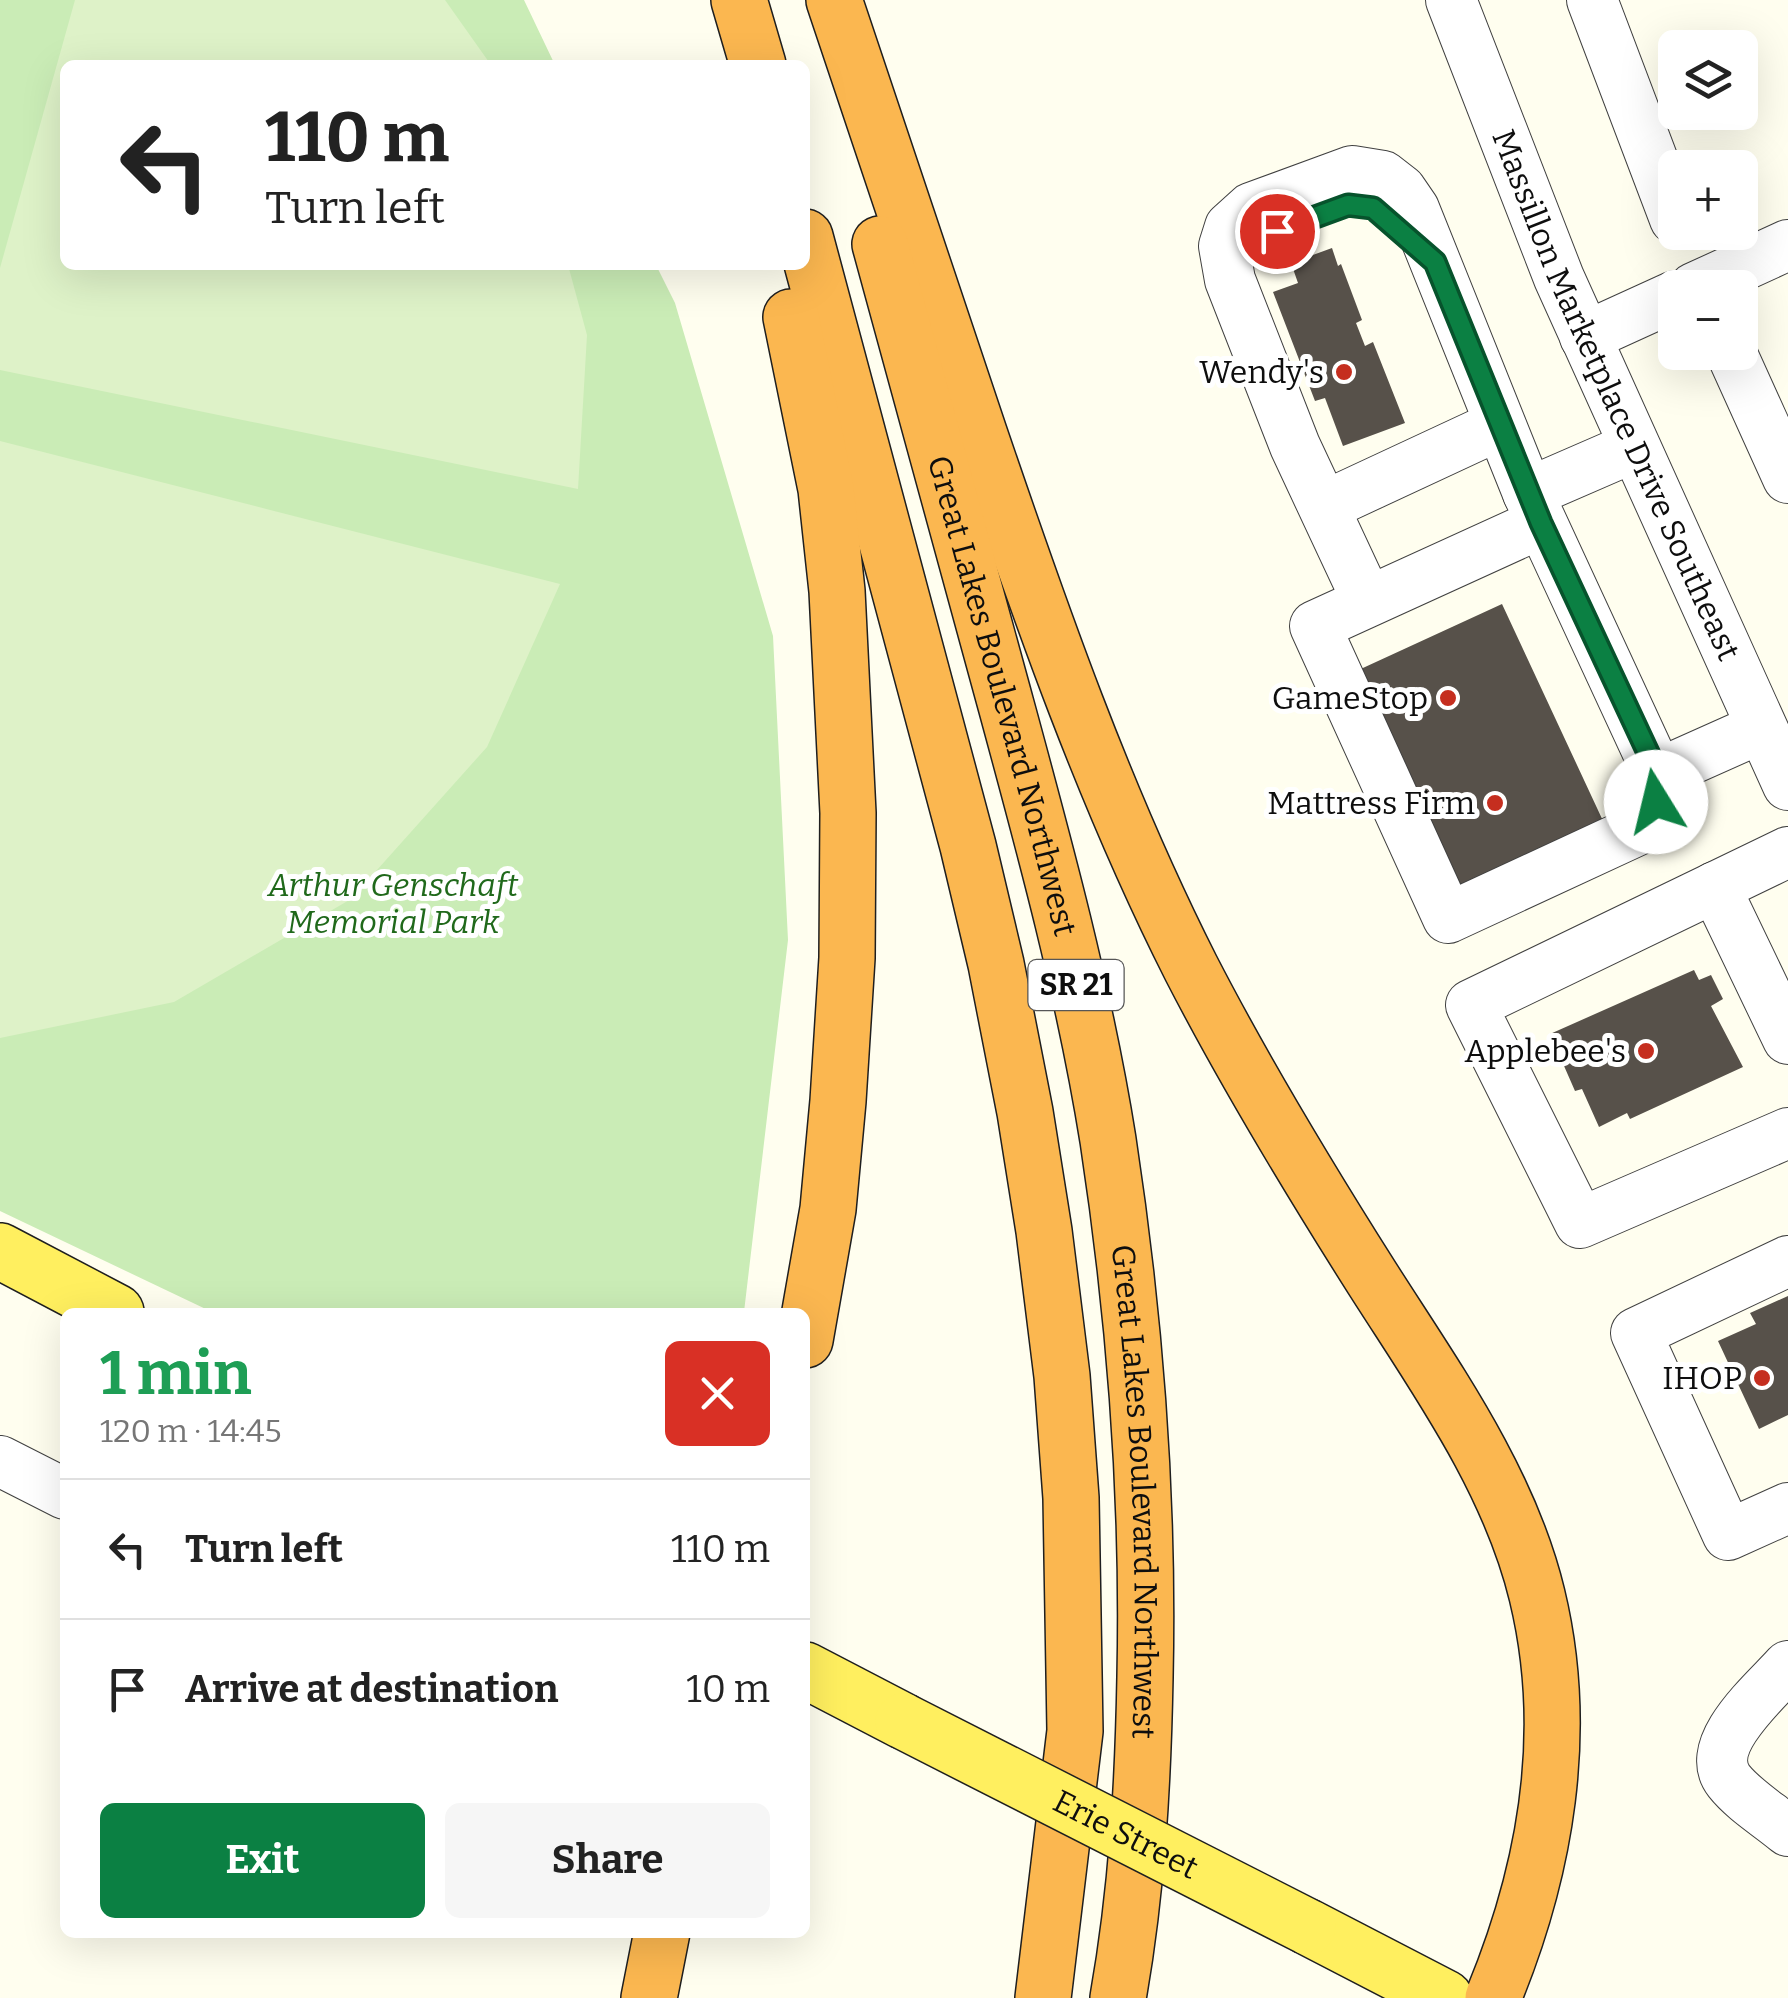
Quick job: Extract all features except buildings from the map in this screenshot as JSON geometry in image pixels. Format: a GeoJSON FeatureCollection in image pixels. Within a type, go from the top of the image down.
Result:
{"type":"FeatureCollection","features":[{"type":"Feature","properties":{"kind":"highway"},"geometry":{"type":"LineString","coordinates":[[723,0],[736,60]]}},
{"type":"Feature","properties":{"kind":"highway"},"geometry":{"type":"LineString","coordinates":[[739,0],[757,60]]}},
{"type":"Feature","properties":{"kind":"highway","name":"Great Lakes Boulevard Northwest"},"geometry":{"type":"LineString","coordinates":[[813,0],[1035,811],[1107,1136],[1129,1290],[1148,1560],[1143,1794],[1133,1916],[1118,1998]]}},
{"type":"Feature","properties":{"kind":"highway"},"geometry":{"type":"LineString","coordinates":[[834,0],[1030,583],[1068,689],[1126,828],[1189,964],[1254,1085],[1481,1455],[1508,1509],[1529,1565],[1548,1652],[1553,1712],[1551,1772],[1530,1891],[1514,1948],[1492,1998]]}},
{"type":"Feature","properties":{"kind":"highway","name":"Great Lakes Boulevard Northwest"},"geometry":{"type":"LineString","coordinates":[[810,256],[968,846],[996,964],[1044,1231],[1062,1376],[1071,1498],[1074,1731],[1044,1998]]}},
{"type":"Feature","properties":{"kind":"highway"},"geometry":{"type":"LineString","coordinates":[[781,270],[826,490],[838,590],[848,812],[847,958],[838,1101],[828,1208],[810,1311]]}},
{"type":"Feature","properties":{"kind":"highway"},"geometry":{"type":"LineString","coordinates":[[649,1998],[661,1938]]}},
{"type":"Feature","properties":{"kind":"main road"},"geometry":{"type":"LineString","coordinates":[[0,1251],[108,1308]]}},
{"type":"Feature","properties":{"kind":"main road","name":"Erie Street"},"geometry":{"type":"LineString","coordinates":[[810,1673],[1445,1998]]}},
{"type":"Feature","properties":{"kind":"street","name":"Massillon Marketplace Drive Southeast"},"geometry":{"type":"LineString","coordinates":[[1451,0],[1558,278],[1788,786]]}},
{"type":"Feature","properties":{"kind":"street"},"geometry":{"type":"LineString","coordinates":[[1592,0],[1658,173]]}},
{"type":"Feature","properties":{"kind":"street"},"geometry":{"type":"LineString","coordinates":[[1367,600],[1315,487],[1230,280],[1224,246],[1230,227],[1252,208],[1340,174],[1362,170],[1384,176],[1414,209],[1534,508],[1658,774],[1656,802],[1638,830],[1448,918],[1315,626],[1367,600],[1534,508],[1634,447]]}},
{"type":"Feature","properties":{"kind":"street"},"geometry":{"type":"LineString","coordinates":[[1734,270],[1788,245]]}},
{"type":"Feature","properties":{"kind":"street"},"geometry":{"type":"LineString","coordinates":[[1585,337],[1658,305]]}},
{"type":"Feature","properties":{"kind":"street"},"geometry":{"type":"LineString","coordinates":[[1739,370],[1788,478]]}},
{"type":"Feature","properties":{"kind":"street"},"geometry":{"type":"LineString","coordinates":[[1315,487],[1499,425]]}},
{"type":"Feature","properties":{"kind":"street"},"geometry":{"type":"LineString","coordinates":[[1658,774],[1761,728]]}},
{"type":"Feature","properties":{"kind":"street"},"geometry":{"type":"LineString","coordinates":[[1788,852],[1471,1005],[1580,1223],[1788,1132]]}},
{"type":"Feature","properties":{"kind":"street"},"geometry":{"type":"LineString","coordinates":[[1715,888],[1788,1039]]}},
{"type":"Feature","properties":{"kind":"street"},"geometry":{"type":"LineString","coordinates":[[1788,1261],[1636,1333],[1728,1535],[1788,1508]]}},
{"type":"Feature","properties":{"kind":"street"},"geometry":{"type":"LineString","coordinates":[[0,1461],[60,1491]]}},
{"type":"Feature","properties":{"kind":"street"},"geometry":{"type":"LineString","coordinates":[[1788,1666],[1728,1736],[1721,1756],[1730,1783],[1788,1831]]}},
{"type":"Feature","properties":{"kind":"green space","name":"Arthur Genschaft Memorial Park"},"geometry":{"type":"Polygon","coordinates":[[[0,0],[524,0],[553,60],[60,60],[60,270],[658,270],[675,303],[773,636],[788,940],[744,1308],[204,1308],[0,1211],[0,0]]]}},
{"type":"Feature","properties":{"kind":"green space"},"geometry":{"type":"Polygon","coordinates":[[[75,0],[445,0],[487,60],[60,60],[60,270],[569,270],[587,335],[578,489],[0,370],[0,268],[75,0]]]}},
{"type":"Feature","properties":{"kind":"green space"},"geometry":{"type":"Polygon","coordinates":[[[0,441],[560,584],[487,747],[351,899],[174,1002],[0,1038],[0,441]]]}},
{"type":"Feature","properties":{"kind":"place","name":"Wendy's"},"geometry":{"type":"Point","coordinates":[1344,372]}},
{"type":"Feature","properties":{"kind":"place","name":"GameStop"},"geometry":{"type":"Point","coordinates":[1448,698]}},
{"type":"Feature","properties":{"kind":"place","name":"Mattress Firm"},"geometry":{"type":"Point","coordinates":[1495,803]}},
{"type":"Feature","properties":{"kind":"place","name":"Applebee's"},"geometry":{"type":"Point","coordinates":[1646,1051]}},
{"type":"Feature","properties":{"kind":"place","name":"IHOP"},"geometry":{"type":"Point","coordinates":[1762,1378]}},
{"type":"Feature","properties":{"kind":"route"},"geometry":{"type":"LineString","coordinates":[[1277,231],[1348,205],[1360,205],[1373,208],[1435,262],[1541,523],[1658,774],[1656,802]]}}]}
